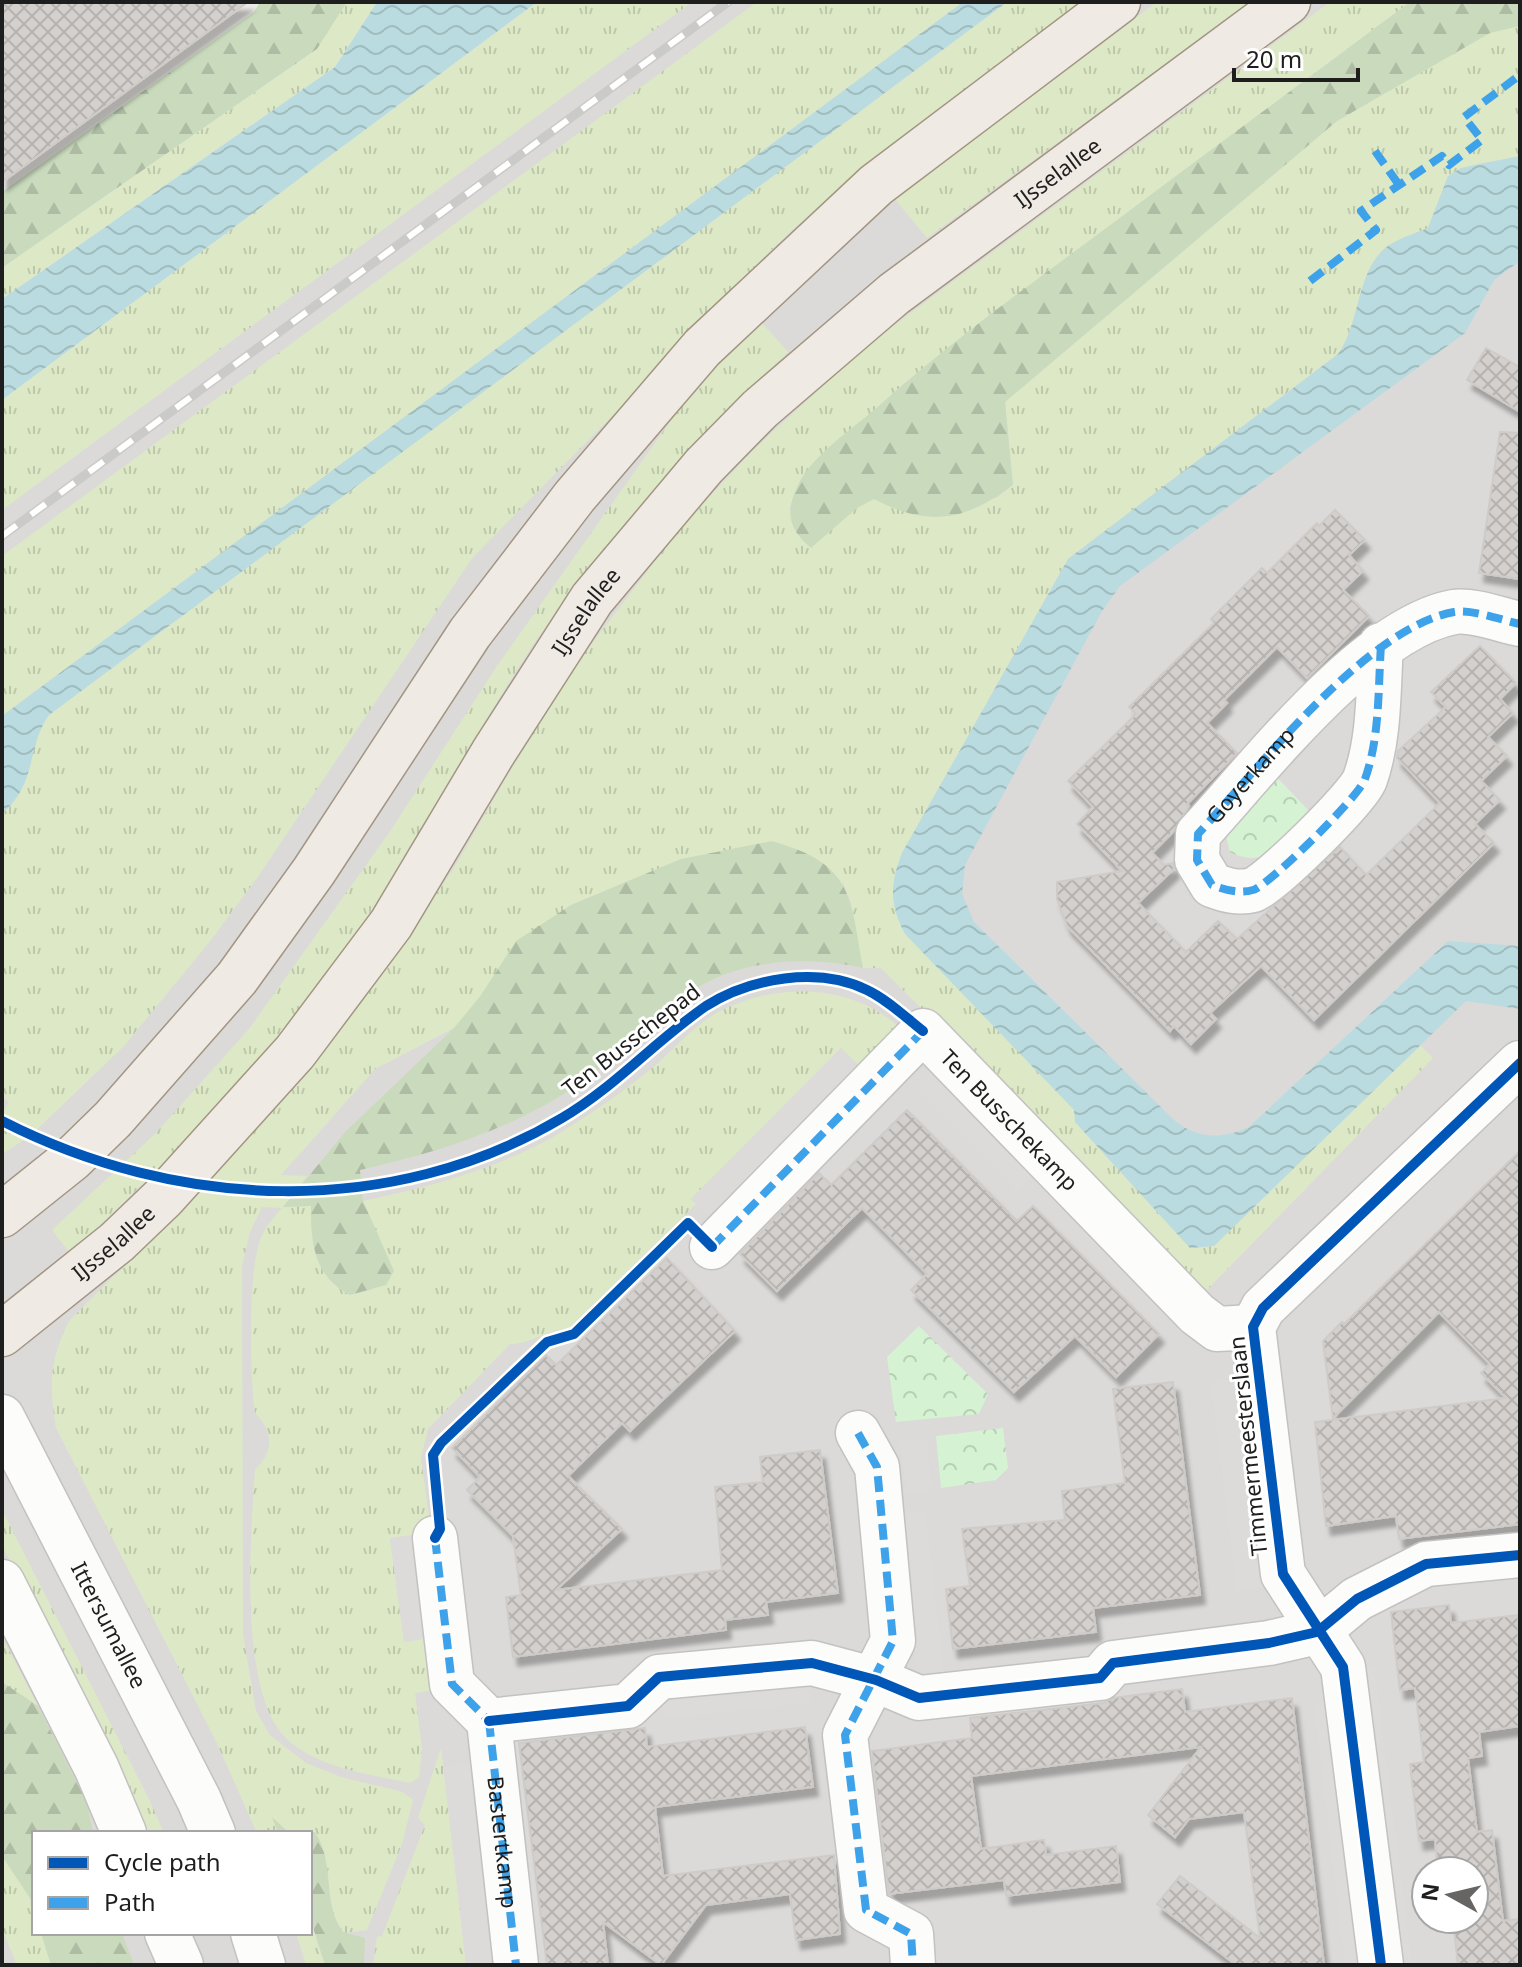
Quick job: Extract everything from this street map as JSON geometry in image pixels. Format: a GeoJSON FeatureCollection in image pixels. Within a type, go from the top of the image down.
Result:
{"type":"FeatureCollection","features":[{"type":"Feature","properties":{"kind":"main road"},"geometry":{"type":"LineString","coordinates":[[2,1215],[72,1159],[113,1119],[237,978],[314,871],[470,633],[575,496],[702,348],[876,185],[1118,2]]}},
{"type":"Feature","properties":{"kind":"main road","name":"IJsselallee"},"geometry":{"type":"LineString","coordinates":[[2,1334],[117,1242],[164,1197],[305,1041],[391,924],[493,753],[592,599],[704,466],[760,409],[894,294],[1288,2]]}},
{"type":"Feature","properties":{"kind":"street","name":"Goyerkamp"},"geometry":{"type":"LineString","coordinates":[[1381,645],[1375,731],[1365,781],[1347,807],[1256,890],[1232,892],[1212,885],[1197,860],[1198,834],[1344,677],[1381,645],[1409,629],[1456,612],[1520,624]]}},
{"type":"Feature","properties":{"kind":"street","name":"Ten Busschekamp"},"geometry":{"type":"LineString","coordinates":[[712,1247],[923,1031],[1197,1314],[1217,1329],[1253,1327]]}},
{"type":"Feature","properties":{"kind":"street","name":"Timmermeesterslaan"},"geometry":{"type":"LineString","coordinates":[[1381,1965],[1343,1667],[1317,1632],[1283,1574],[1253,1327],[1263,1308],[1520,1063]]}},
{"type":"Feature","properties":{"kind":"street","name":"Ittersumallee"},"geometry":{"type":"LineString","coordinates":[[2,1417],[212,1831]]}},
{"type":"Feature","properties":{"kind":"street"},"geometry":{"type":"LineString","coordinates":[[858,1433],[877,1467],[893,1641],[876,1680],[845,1735],[866,1910],[911,1934],[913,1965]]}},
{"type":"Feature","properties":{"kind":"street"},"geometry":{"type":"LineString","coordinates":[[435,1538],[452,1684],[489,1721],[628,1706],[659,1677],[812,1663],[876,1680],[919,1698],[1100,1678],[1113,1663],[1269,1643],[1317,1632],[1357,1599],[1426,1564],[1520,1555]]}},
{"type":"Feature","properties":{"kind":"street"},"geometry":{"type":"LineString","coordinates":[[2,1582],[97,1769],[123,1831]]}},
{"type":"Feature","properties":{"kind":"street","name":"Bastertkamp"},"geometry":{"type":"LineString","coordinates":[[489,1721],[516,1965]]}},
{"type":"Feature","properties":{"kind":"street"},"geometry":{"type":"LineString","coordinates":[[168,1935],[181,1965]]}},
{"type":"Feature","properties":{"kind":"street"},"geometry":{"type":"LineString","coordinates":[[254,1935],[263,1965]]}},
{"type":"Feature","properties":{"kind":"shaded area"},"geometry":{"type":"Polygon","coordinates":[[[641,2],[1520,2],[1520,1965],[2,1965],[2,475],[641,2]]]}},
{"type":"Feature","properties":{"kind":"shaded area"},"geometry":{"type":"Polygon","coordinates":[[[841,1048],[862,1068],[712,1219],[691,1199],[841,1048]]]}},
{"type":"Feature","properties":{"kind":"shaded area"},"geometry":{"type":"Polygon","coordinates":[[[935,1068],[1037,1170],[1017,1190],[916,1088],[935,1068]]]}},
{"type":"Feature","properties":{"kind":"shaded area"},"geometry":{"type":"Polygon","coordinates":[[[1241,1378],[1266,1587],[1237,1591],[1211,1382],[1241,1378]]]}},
{"type":"Feature","properties":{"kind":"shaded area"},"geometry":{"type":"Polygon","coordinates":[[[927,1439],[932,1490],[906,1493],[900,1441],[927,1439]]]}},
{"type":"Feature","properties":{"kind":"shaded area"},"geometry":{"type":"Polygon","coordinates":[[[925,1510],[945,1683],[918,1687],[897,1513],[925,1510]]]}},
{"type":"Feature","properties":{"kind":"shaded area"},"geometry":{"type":"Polygon","coordinates":[[[420,1534],[433,1638],[404,1642],[390,1538],[420,1534]]]}},
{"type":"Feature","properties":{"kind":"shaded area"},"geometry":{"type":"Polygon","coordinates":[[[1374,1667],[1412,1965],[1400,1965],[1362,1668],[1374,1667]]]}},
{"type":"Feature","properties":{"kind":"shaded area"},"geometry":{"type":"Polygon","coordinates":[[[806,1679],[810,1703],[664,1718],[662,1691],[806,1679]]]}},
{"type":"Feature","properties":{"kind":"shaded area"},"geometry":{"type":"Polygon","coordinates":[[[1327,1701],[1358,1965],[1345,1965],[1314,1703],[1327,1701]]]}},
{"type":"Feature","properties":{"kind":"shaded area"},"geometry":{"type":"Polygon","coordinates":[[[477,1763],[500,1965],[466,1965],[444,1767],[477,1763]]]}},
{"type":"Feature","properties":{"kind":"green space"},"geometry":{"type":"Polygon","coordinates":[[[260,2],[347,2],[317,49],[2,268],[2,192],[254,12],[260,2]]]}},
{"type":"Feature","properties":{"kind":"green space"},"geometry":{"type":"Polygon","coordinates":[[[347,2],[377,2],[335,67],[2,299],[2,268],[317,49],[347,2]]]}},
{"type":"Feature","properties":{"kind":"green space"},"geometry":{"type":"Polygon","coordinates":[[[537,2],[692,2],[2,510],[2,400],[537,2]]]}},
{"type":"Feature","properties":{"kind":"green space"},"geometry":{"type":"Polygon","coordinates":[[[757,2],[963,2],[2,716],[2,556],[757,2]]]}},
{"type":"Feature","properties":{"kind":"green space"},"geometry":{"type":"Polygon","coordinates":[[[1007,2],[1082,2],[863,168],[789,233],[687,333],[627,401],[473,557],[257,878],[211,940],[124,1046],[30,1136],[2,1154],[2,1114],[9,1102],[2,1097],[2,813],[11,806],[41,726],[49,715],[1007,2]]]}},
{"type":"Feature","properties":{"kind":"green space"},"geometry":{"type":"Polygon","coordinates":[[[1157,2],[1250,2],[927,238],[895,199],[1157,2]]]}},
{"type":"Feature","properties":{"kind":"green space"},"geometry":{"type":"Polygon","coordinates":[[[1330,2],[1410,2],[984,319],[901,386],[819,459],[799,483],[789,509],[857,508],[874,498],[996,498],[1013,485],[1005,402],[1337,121],[1490,32],[1520,26],[1520,156],[1467,167],[1450,179],[1428,228],[1392,243],[1374,261],[1363,286],[1351,329],[1338,354],[1068,559],[902,853],[1075,1110],[1075,1122],[1190,1248],[1214,1246],[1420,1045],[1433,1058],[1204,1293],[881,968],[863,968],[851,902],[843,883],[681,859],[571,905],[454,1028],[375,1069],[281,1175],[307,1176],[283,1207],[311,1206],[313,1246],[317,1258],[329,1278],[350,1295],[371,1290],[394,1271],[363,1201],[461,1176],[531,1149],[633,1083],[718,1012],[764,996],[813,992],[859,1002],[881,1013],[900,1028],[862,1068],[841,1048],[691,1199],[696,1204],[569,1328],[510,1344],[428,1429],[421,1458],[431,1532],[390,1539],[404,1641],[433,1638],[440,1689],[415,1693],[422,1749],[419,1777],[410,1783],[327,1763],[298,1748],[285,1737],[270,1714],[260,1684],[251,1610],[251,1532],[255,1470],[266,1456],[269,1442],[266,1427],[255,1413],[251,1352],[253,1280],[263,1234],[282,1208],[262,1207],[250,1232],[242,1266],[243,1634],[256,1711],[270,1735],[306,1763],[341,1777],[403,1792],[413,1800],[402,1844],[367,1930],[343,1933],[332,1908],[325,1857],[315,1833],[287,1831],[273,1819],[277,1831],[256,1831],[216,1741],[56,1428],[52,1373],[58,1349],[69,1321],[218,1172],[301,1078],[359,1005],[454,868],[538,723],[580,659],[682,526],[756,447],[874,340],[1330,2]]]}},
{"type":"Feature","properties":{"kind":"green space"},"geometry":{"type":"Polygon","coordinates":[[[1410,2],[1520,2],[1520,26],[1490,33],[1337,121],[1005,402],[1013,485],[978,507],[945,516],[912,514],[874,499],[857,508],[811,548],[803,541],[793,527],[791,504],[805,474],[835,442],[992,313],[1410,2]]]}},
{"type":"Feature","properties":{"kind":"green space"},"geometry":{"type":"Polygon","coordinates":[[[760,321],[788,352],[659,484],[571,592],[519,667],[378,900],[289,1023],[184,1142],[70,1253],[52,1230],[155,1134],[249,1029],[389,833],[497,666],[694,388],[760,321]]]}},
{"type":"Feature","properties":{"kind":"green space"},"geometry":{"type":"Polygon","coordinates":[[[1273,773],[1310,812],[1284,841],[1266,855],[1243,857],[1230,852],[1225,831],[1273,773]]]}},
{"type":"Feature","properties":{"kind":"green space"},"geometry":{"type":"Polygon","coordinates":[[[772,841],[818,860],[843,885],[855,920],[863,968],[794,961],[746,968],[723,975],[683,998],[592,1074],[536,1110],[462,1141],[360,1170],[363,1201],[394,1271],[386,1285],[350,1295],[338,1287],[322,1269],[317,1258],[311,1206],[283,1207],[346,1131],[454,1028],[481,995],[516,941],[571,905],[681,859],[772,841]]]}},
{"type":"Feature","properties":{"kind":"green space"},"geometry":{"type":"Polygon","coordinates":[[[919,1326],[988,1394],[979,1414],[896,1422],[887,1357],[919,1326]]]}},
{"type":"Feature","properties":{"kind":"green space"},"geometry":{"type":"Polygon","coordinates":[[[1003,1428],[1008,1468],[996,1480],[941,1488],[936,1436],[1003,1428]]]}},
{"type":"Feature","properties":{"kind":"green space"},"geometry":{"type":"Polygon","coordinates":[[[2,1510],[163,1831],[145,1831],[2,1545],[2,1510]]]}},
{"type":"Feature","properties":{"kind":"green space"},"geometry":{"type":"Polygon","coordinates":[[[2,1637],[38,1706],[2,1682],[2,1637]]]}},
{"type":"Feature","properties":{"kind":"green space"},"geometry":{"type":"Polygon","coordinates":[[[2,1682],[38,1706],[87,1802],[93,1831],[32,1831],[32,1904],[2,1856],[2,1682]]]}},
{"type":"Feature","properties":{"kind":"green space"},"geometry":{"type":"Polygon","coordinates":[[[441,1748],[466,1965],[373,1965],[377,1937],[382,1936],[425,1825],[418,1818],[441,1748]]]}},
{"type":"Feature","properties":{"kind":"green space"},"geometry":{"type":"Polygon","coordinates":[[[272,1817],[287,1831],[277,1831],[272,1817]]]}},
{"type":"Feature","properties":{"kind":"green space"},"geometry":{"type":"Polygon","coordinates":[[[312,1832],[315,1832],[325,1857],[336,1920],[343,1932],[365,1938],[364,1965],[325,1965],[312,1924],[312,1832]]]}},
{"type":"Feature","properties":{"kind":"green space"},"geometry":{"type":"Polygon","coordinates":[[[2,1856],[30,1898],[32,1935],[42,1935],[51,1965],[17,1965],[2,1929],[2,1856]]]}},
{"type":"Feature","properties":{"kind":"green space"},"geometry":{"type":"Polygon","coordinates":[[[312,1924],[325,1965],[306,1965],[297,1935],[312,1935],[312,1924]]]}},
{"type":"Feature","properties":{"kind":"green space"},"geometry":{"type":"Polygon","coordinates":[[[42,1935],[123,1935],[134,1965],[51,1965],[42,1935]]]}},
{"type":"Feature","properties":{"kind":"water"},"geometry":{"type":"Polygon","coordinates":[[[377,2],[537,2],[2,400],[2,299],[335,67],[377,2]]]}},
{"type":"Feature","properties":{"kind":"water"},"geometry":{"type":"Polygon","coordinates":[[[963,2],[1007,2],[49,715],[37,739],[21,791],[2,813],[2,716],[963,2]]]}},
{"type":"Feature","properties":{"kind":"water"},"geometry":{"type":"Polygon","coordinates":[[[1520,156],[1520,261],[1494,280],[1465,333],[1120,586],[1102,611],[965,865],[962,894],[974,922],[1173,1119],[1200,1134],[1229,1134],[1249,1127],[1448,941],[1520,946],[1520,1009],[1466,1001],[1214,1246],[1190,1248],[1075,1122],[1074,1110],[905,934],[896,913],[893,894],[898,864],[1068,559],[1338,354],[1351,329],[1363,286],[1374,261],[1392,243],[1428,228],[1448,176],[1461,168],[1520,156]]]}},
{"type":"Feature","properties":{"kind":"building"},"geometry":{"type":"Polygon","coordinates":[[[2,2],[248,2],[2,182],[2,2]]]}},
{"type":"Feature","properties":{"kind":"building"},"geometry":{"type":"Polygon","coordinates":[[[1486,348],[1520,367],[1520,412],[1467,380],[1486,348]]]}},
{"type":"Feature","properties":{"kind":"building"},"geometry":{"type":"Polygon","coordinates":[[[1500,432],[1520,433],[1520,579],[1479,573],[1500,432]]]}},
{"type":"Feature","properties":{"kind":"building"},"geometry":{"type":"Polygon","coordinates":[[[1335,510],[1365,540],[1349,555],[1363,571],[1343,590],[1369,616],[1307,678],[1277,647],[1224,700],[1227,703],[1207,723],[1237,753],[1187,804],[1189,806],[1173,832],[1152,853],[1164,865],[1173,863],[1174,869],[1138,903],[1186,952],[1218,921],[1237,939],[1340,847],[1366,875],[1440,803],[1397,758],[1398,751],[1446,707],[1431,692],[1480,646],[1516,683],[1500,699],[1513,713],[1488,737],[1507,756],[1481,781],[1500,800],[1475,824],[1494,843],[1314,1020],[1261,966],[1210,1013],[1216,1019],[1191,1044],[1174,1026],[1170,1031],[1067,926],[1057,899],[1057,882],[1122,871],[1077,824],[1093,807],[1068,781],[1136,714],[1129,707],[1214,623],[1211,619],[1262,568],[1267,573],[1317,523],[1319,526],[1335,510]]]}},
{"type":"Feature","properties":{"kind":"building"},"geometry":{"type":"Polygon","coordinates":[[[907,1110],[1017,1221],[1033,1206],[1159,1334],[1116,1377],[1075,1336],[1014,1392],[911,1290],[927,1274],[862,1208],[777,1291],[740,1254],[819,1173],[831,1185],[907,1110]]]}},
{"type":"Feature","properties":{"kind":"building"},"geometry":{"type":"Polygon","coordinates":[[[1520,1151],[1520,1524],[1399,1539],[1396,1516],[1326,1526],[1315,1422],[1506,1398],[1481,1373],[1490,1364],[1439,1312],[1333,1418],[1323,1341],[1520,1151]]]}},
{"type":"Feature","properties":{"kind":"building"},"geometry":{"type":"Polygon","coordinates":[[[667,1258],[735,1331],[630,1431],[622,1423],[568,1476],[622,1529],[556,1590],[722,1570],[715,1487],[763,1482],[760,1457],[820,1450],[838,1593],[766,1602],[768,1615],[725,1620],[726,1630],[513,1657],[506,1597],[521,1595],[513,1536],[467,1490],[480,1477],[452,1448],[546,1355],[556,1365],[667,1258]]]}},
{"type":"Feature","properties":{"kind":"building"},"geometry":{"type":"Polygon","coordinates":[[[1173,1382],[1200,1595],[1093,1608],[1096,1632],[953,1649],[946,1589],[970,1586],[962,1529],[1065,1520],[1062,1491],[1125,1483],[1113,1389],[1173,1382]]]}},
{"type":"Feature","properties":{"kind":"building"},"geometry":{"type":"Polygon","coordinates":[[[1449,1605],[1451,1623],[1518,1615],[1520,1726],[1479,1732],[1482,1756],[1468,1758],[1477,1832],[1492,1830],[1503,1921],[1520,1919],[1520,1965],[1458,1965],[1455,1935],[1490,1935],[1490,1855],[1436,1855],[1435,1839],[1419,1841],[1410,1764],[1424,1762],[1415,1688],[1400,1690],[1391,1612],[1449,1605]]]}},
{"type":"Feature","properties":{"kind":"building"},"geometry":{"type":"Polygon","coordinates":[[[1182,1689],[1185,1712],[1292,1698],[1324,1965],[1236,1965],[1157,1904],[1180,1876],[1260,1938],[1244,1812],[1189,1819],[1175,1837],[1148,1815],[1201,1747],[971,1776],[981,1849],[1044,1840],[1046,1855],[1116,1846],[1120,1882],[1006,1896],[1004,1880],[889,1894],[872,1751],[972,1738],[970,1718],[1103,1703],[1113,1698],[1182,1689]]]}},
{"type":"Feature","properties":{"kind":"building"},"geometry":{"type":"Polygon","coordinates":[[[805,1727],[813,1787],[655,1807],[663,1876],[834,1855],[840,1934],[796,1940],[790,1894],[706,1905],[661,1965],[603,1922],[608,1965],[547,1965],[519,1743],[645,1728],[647,1747],[805,1727]]]}},
{"type":"Feature","properties":{"kind":"railway"},"geometry":{"type":"LineString","coordinates":[[2,536],[728,2]]}},
{"type":"Feature","properties":{"kind":"marked path"},"geometry":{"type":"LineString","coordinates":[[1310,281],[1376,230],[1361,211],[1442,156],[1449,165],[1482,140],[1464,117],[1520,75]]}},
{"type":"Feature","properties":{"kind":"marked path"},"geometry":{"type":"LineString","coordinates":[[1375,151],[1399,185]]}},
{"type":"Feature","properties":{"kind":"marked path"},"geometry":{"type":"LineString","coordinates":[[1381,645],[1380,662],[1378,713],[1373,747],[1365,779],[1359,788],[1313,839],[1262,885],[1242,892],[1212,885],[1197,860],[1198,834],[1282,739],[1350,672],[1385,644],[1420,623],[1454,612],[1478,613],[1520,624]]}},
{"type":"Feature","properties":{"kind":"marked path"},"geometry":{"type":"LineString","coordinates":[[712,1247],[923,1031]]}},
{"type":"Feature","properties":{"kind":"marked path"},"geometry":{"type":"LineString","coordinates":[[858,1433],[877,1467],[893,1641],[845,1735],[866,1910],[911,1934],[913,1965]]}},
{"type":"Feature","properties":{"kind":"marked path"},"geometry":{"type":"LineString","coordinates":[[435,1538],[452,1684],[489,1721]]}},
{"type":"Feature","properties":{"kind":"marked path"},"geometry":{"type":"LineString","coordinates":[[489,1721],[516,1965]]}},
{"type":"Feature","properties":{"kind":"cycle path","name":"Ten Busschepad"},"geometry":{"type":"LineString","coordinates":[[2,1121],[69,1151],[139,1172],[210,1186],[283,1191],[355,1187],[426,1174],[496,1151],[562,1118],[600,1092],[706,1006],[763,982],[806,977],[848,983],[882,999],[923,1031]]}},
{"type":"Feature","properties":{"kind":"cycle path"},"geometry":{"type":"LineString","coordinates":[[1381,1965],[1343,1667],[1283,1574],[1253,1327],[1263,1308],[1520,1063]]}},
{"type":"Feature","properties":{"kind":"cycle path"},"geometry":{"type":"LineString","coordinates":[[435,1538],[440,1529],[433,1455],[441,1443],[547,1342],[574,1334],[688,1223],[712,1247]]}},
{"type":"Feature","properties":{"kind":"cycle path"},"geometry":{"type":"LineString","coordinates":[[489,1721],[628,1706],[659,1677],[812,1663],[876,1680],[919,1698],[1100,1678],[1113,1663],[1269,1643],[1317,1632],[1357,1599],[1426,1564],[1520,1555]]}}]}
